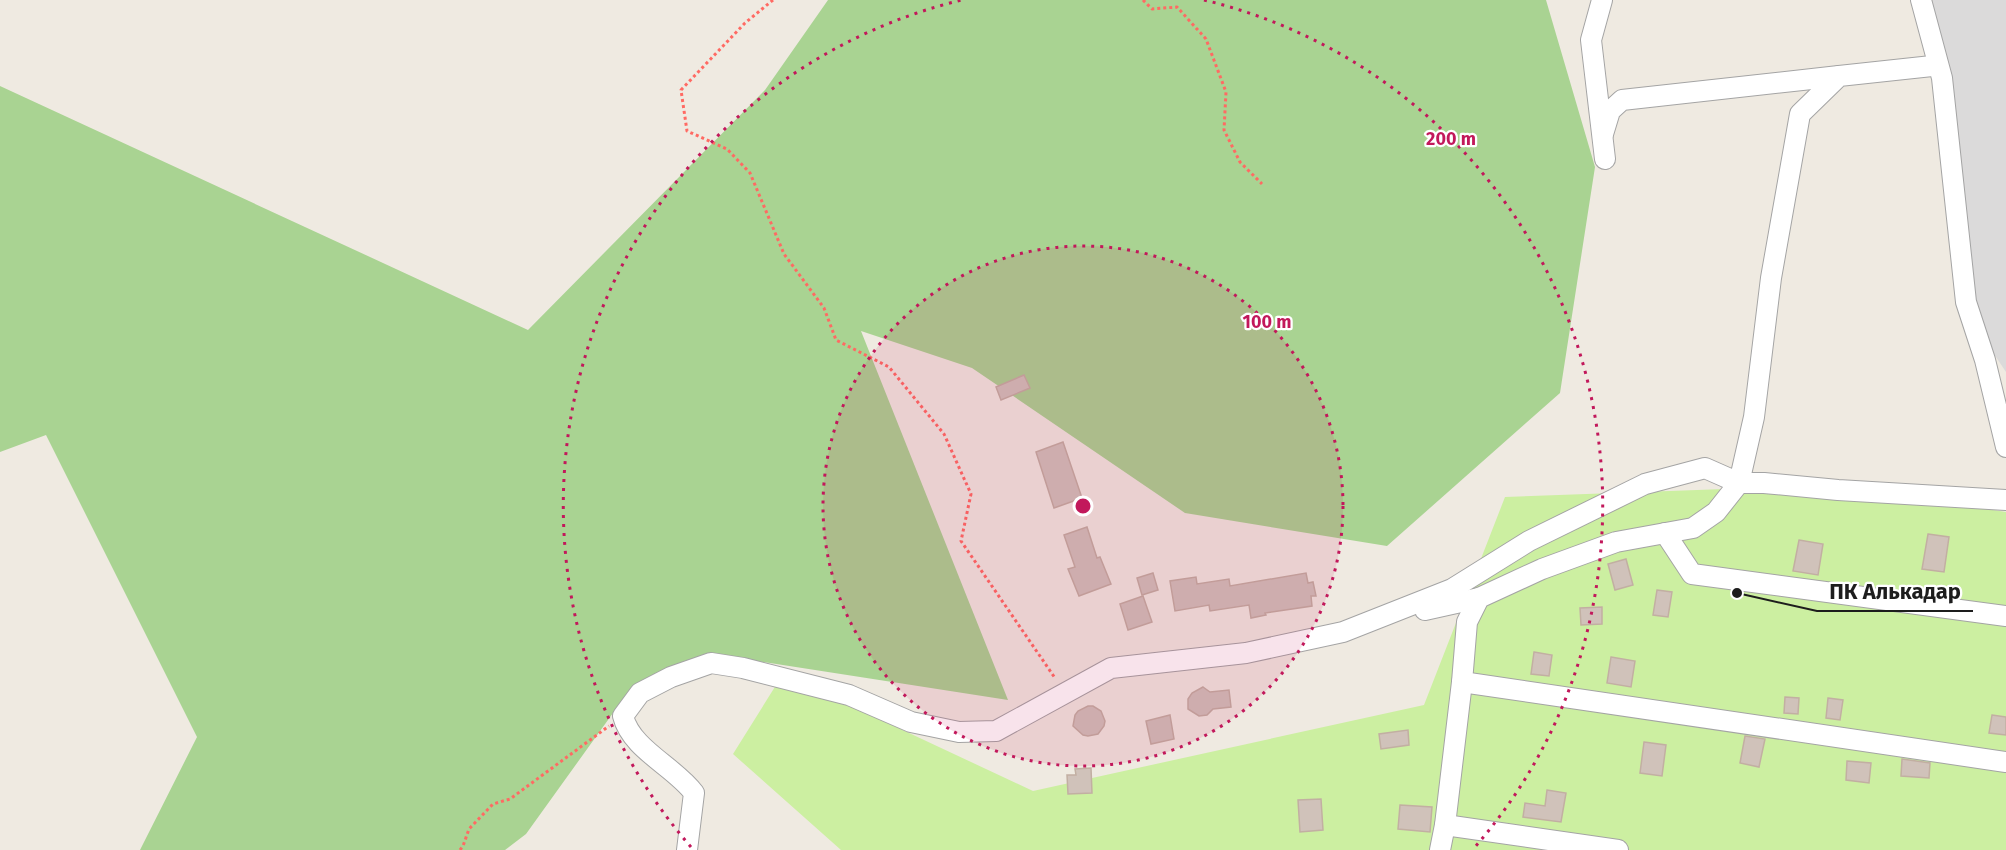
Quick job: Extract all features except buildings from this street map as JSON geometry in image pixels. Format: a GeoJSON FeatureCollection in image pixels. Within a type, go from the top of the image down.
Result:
{"type":"FeatureCollection","features":[{"type":"Feature","properties":{"kind":"street"},"geometry":{"type":"LineString","coordinates":[[1602,0],[1591,40],[1605,159]]}},
{"type":"Feature","properties":{"kind":"street"},"geometry":{"type":"LineString","coordinates":[[1921,0],[1942,78],[1966,302],[1985,360],[2006,447]]}},
{"type":"Feature","properties":{"kind":"street"},"geometry":{"type":"LineString","coordinates":[[1602,134],[1610,111],[1622,100],[1932,66]]}},
{"type":"Feature","properties":{"kind":"street"},"geometry":{"type":"LineString","coordinates":[[1370,621],[1479,598],[1542,569],[1616,542],[1693,528],[1716,513],[1738,483],[1754,417],[1771,278],[1800,114],[1839,76]]}},
{"type":"Feature","properties":{"kind":"street"},"geometry":{"type":"LineString","coordinates":[[687,850],[694,793],[685,781],[661,763],[626,729],[623,716],[640,693],[671,677],[711,663],[849,695],[911,722],[959,732],[996,731],[1111,668],[1246,653],[1343,632],[1452,589],[1529,541],[1645,484],[1705,468],[1738,483],[2006,500]]}},
{"type":"Feature","properties":{"kind":"street"},"geometry":{"type":"LineString","coordinates":[[1665,533],[1692,574],[2006,616]]}},
{"type":"Feature","properties":{"kind":"street"},"geometry":{"type":"LineString","coordinates":[[1440,850],[1462,682],[1467,622],[1479,598]]}},
{"type":"Feature","properties":{"kind":"street"},"geometry":{"type":"LineString","coordinates":[[1462,682],[2006,762]]}},
{"type":"Feature","properties":{"kind":"street"},"geometry":{"type":"LineString","coordinates":[[1445,825],[1618,850]]}},
{"type":"Feature","properties":{"kind":"path"},"geometry":{"type":"LineString","coordinates":[[773,0],[745,23],[681,90],[687,131],[727,149],[750,173],[783,254],[824,308],[837,340],[889,367],[944,434],[971,494],[961,541],[1064,692]]}},
{"type":"Feature","properties":{"kind":"path"},"geometry":{"type":"LineString","coordinates":[[1143,0],[1152,9],[1178,7],[1206,39],[1226,92],[1224,130],[1240,162],[1262,184]]}},
{"type":"Feature","properties":{"kind":"path"},"geometry":{"type":"LineString","coordinates":[[460,850],[469,829],[493,804],[510,799],[623,716]]}},
{"type":"Feature","properties":{"kind":"shaded area"},"geometry":{"type":"Polygon","coordinates":[[[1918,0],[2006,0],[2006,372],[1988,345],[1945,190],[1929,42],[1918,0]]]}},
{"type":"Feature","properties":{"kind":"green space"},"geometry":{"type":"Polygon","coordinates":[[[828,0],[1546,0],[1595,167],[1560,393],[1387,546],[1185,513],[972,368],[861,331],[1008,700],[737,658],[613,713],[526,834],[505,850],[140,850],[197,737],[46,435],[0,452],[0,86],[528,330],[765,90],[828,0]]]}},
{"type":"Feature","properties":{"kind":"green space"},"geometry":{"type":"Polygon","coordinates":[[[1831,485],[2006,512],[2006,850],[841,850],[733,754],[783,674],[1033,791],[1424,705],[1505,497],[1831,485]]]}},
{"type":"Feature","properties":{"kind":"place","name":"ПК Алькадар"},"geometry":{"type":"Point","coordinates":[1737,593]}}]}
